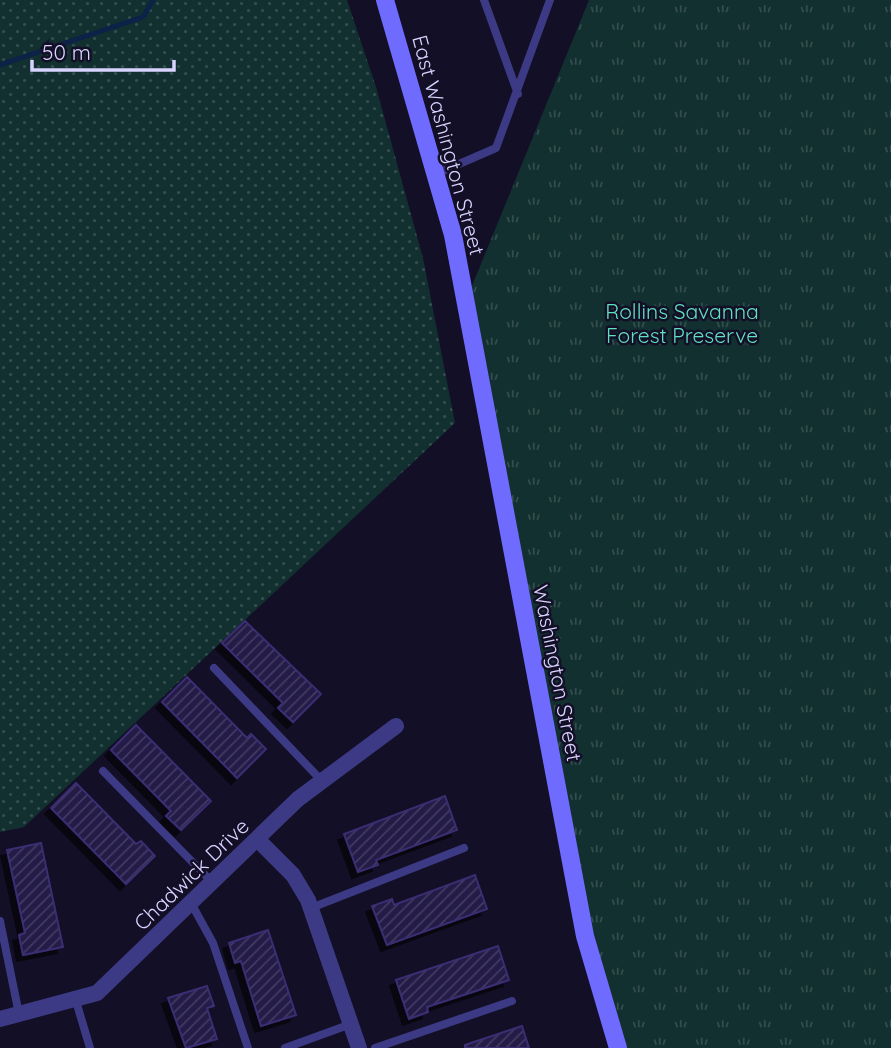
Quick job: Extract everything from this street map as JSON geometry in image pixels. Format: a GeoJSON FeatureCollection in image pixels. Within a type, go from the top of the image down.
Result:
{"type":"FeatureCollection","features":[{"type":"Feature","properties":{"kind":"main road","name":"East Washington Street"},"geometry":{"type":"LineString","coordinates":[[385,0],[453,235],[465,303]]}},
{"type":"Feature","properties":{"kind":"main road","name":"Washington Street"},"geometry":{"type":"LineString","coordinates":[[465,303],[585,936],[618,1048]]}},
{"type":"Feature","properties":{"kind":"street","name":"Chadwick Drive"},"geometry":{"type":"LineString","coordinates":[[0,1019],[76,1001],[97,993],[298,799],[396,726]]}},
{"type":"Feature","properties":{"kind":"street"},"geometry":{"type":"LineString","coordinates":[[257,839],[293,875],[311,908],[359,1048]]}},
{"type":"Feature","properties":{"kind":"lane"},"geometry":{"type":"LineString","coordinates":[[484,0],[519,94]]}},
{"type":"Feature","properties":{"kind":"lane"},"geometry":{"type":"LineString","coordinates":[[436,174],[496,148],[519,94],[550,0]]}},
{"type":"Feature","properties":{"kind":"lane"},"geometry":{"type":"LineString","coordinates":[[214,668],[322,781]]}},
{"type":"Feature","properties":{"kind":"lane"},"geometry":{"type":"LineString","coordinates":[[103,771],[212,882]]}},
{"type":"Feature","properties":{"kind":"lane"},"geometry":{"type":"LineString","coordinates":[[311,908],[464,848]]}},
{"type":"Feature","properties":{"kind":"lane"},"geometry":{"type":"LineString","coordinates":[[191,903],[213,943],[248,1048]]}},
{"type":"Feature","properties":{"kind":"lane"},"geometry":{"type":"LineString","coordinates":[[0,922],[19,1014]]}},
{"type":"Feature","properties":{"kind":"lane"},"geometry":{"type":"LineString","coordinates":[[76,1001],[90,1048]]}},
{"type":"Feature","properties":{"kind":"lane"},"geometry":{"type":"LineString","coordinates":[[375,1048],[512,1001]]}},
{"type":"Feature","properties":{"kind":"lane"},"geometry":{"type":"LineString","coordinates":[[285,1048],[351,1024]]}},
{"type":"Feature","properties":{"kind":"green space"},"geometry":{"type":"Polygon","coordinates":[[[0,0],[347,0],[376,87],[423,258],[455,423],[24,827],[0,832],[0,0]]]}},
{"type":"Feature","properties":{"kind":"green space","name":"Rollins Savanna Forest Preserve"},"geometry":{"type":"Polygon","coordinates":[[[589,0],[891,0],[891,1048],[618,1048],[585,936],[465,303],[589,0]]]}},
{"type":"Feature","properties":{"kind":"building"},"geometry":{"type":"Polygon","coordinates":[[[245,621],[321,694],[293,722],[278,708],[283,703],[222,643],[245,621]]]}},
{"type":"Feature","properties":{"kind":"building"},"geometry":{"type":"Polygon","coordinates":[[[187,677],[247,738],[251,734],[266,749],[237,778],[162,702],[187,677]]]}},
{"type":"Feature","properties":{"kind":"building"},"geometry":{"type":"Polygon","coordinates":[[[136,725],[211,801],[181,830],[166,816],[171,811],[111,750],[136,725]]]}},
{"type":"Feature","properties":{"kind":"building"},"geometry":{"type":"Polygon","coordinates":[[[76,783],[136,844],[141,841],[155,856],[126,884],[51,808],[76,783]]]}},
{"type":"Feature","properties":{"kind":"building"},"geometry":{"type":"Polygon","coordinates":[[[445,796],[457,830],[376,860],[378,865],[358,872],[344,834],[445,796]]]}},
{"type":"Feature","properties":{"kind":"building"},"geometry":{"type":"Polygon","coordinates":[[[41,843],[63,947],[23,955],[19,935],[25,933],[7,850],[41,843]]]}},
{"type":"Feature","properties":{"kind":"building"},"geometry":{"type":"Polygon","coordinates":[[[475,875],[487,909],[387,945],[372,906],[392,899],[394,905],[475,875]]]}},
{"type":"Feature","properties":{"kind":"building"},"geometry":{"type":"Polygon","coordinates":[[[268,930],[296,1015],[261,1026],[241,961],[235,963],[229,943],[268,930]]]}},
{"type":"Feature","properties":{"kind":"building"},"geometry":{"type":"Polygon","coordinates":[[[498,946],[509,980],[427,1007],[428,1012],[409,1019],[396,980],[498,946]]]}},
{"type":"Feature","properties":{"kind":"building"},"geometry":{"type":"Polygon","coordinates":[[[207,986],[214,1006],[207,1008],[217,1039],[186,1048],[168,998],[207,986]]]}},
{"type":"Feature","properties":{"kind":"building"},"geometry":{"type":"Polygon","coordinates":[[[522,1026],[529,1048],[465,1048],[465,1045],[522,1026]]]}},
{"type":"Feature","properties":{"kind":"waterway"},"geometry":{"type":"LineString","coordinates":[[0,65],[143,17],[153,0]]}}]}
